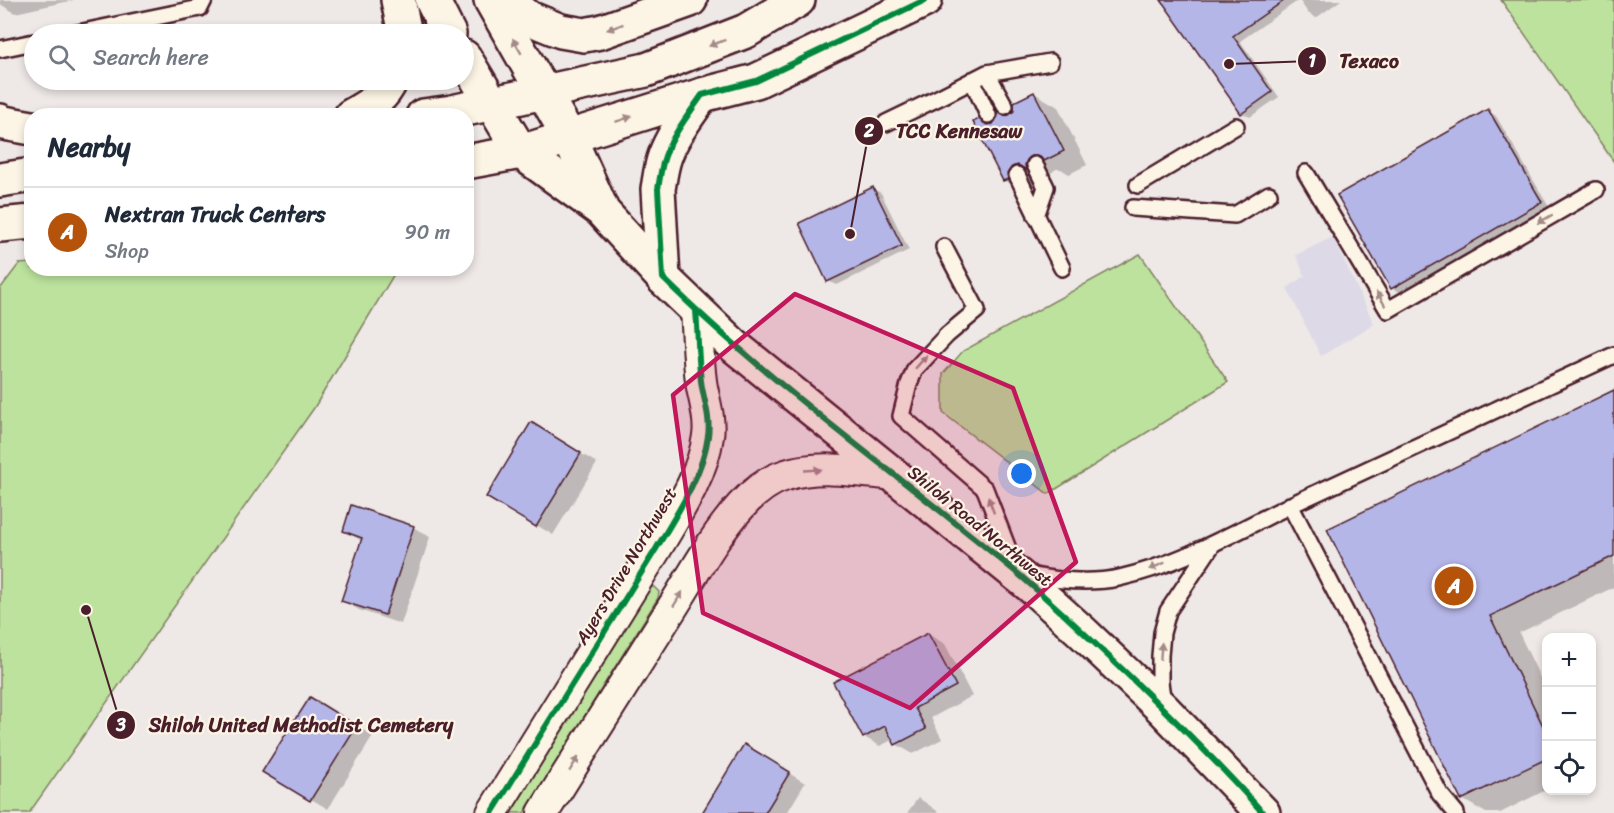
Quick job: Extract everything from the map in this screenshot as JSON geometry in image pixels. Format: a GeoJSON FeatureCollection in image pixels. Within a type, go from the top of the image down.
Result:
{"type":"FeatureCollection","features":[{"type":"Feature","properties":{"kind":"main road"},"geometry":{"type":"LineString","coordinates":[[398,0],[403,24]]}},
{"type":"Feature","properties":{"kind":"main road"},"geometry":{"type":"LineString","coordinates":[[432,0],[445,24]]}},
{"type":"Feature","properties":{"kind":"main road","name":"Shiloh Road Northwest"},"geometry":{"type":"LineString","coordinates":[[491,0],[568,136],[601,210]]}},
{"type":"Feature","properties":{"kind":"main road"},"geometry":{"type":"LineString","coordinates":[[506,0],[529,18],[561,31],[584,35],[600,32],[690,0]]}},
{"type":"Feature","properties":{"kind":"main road"},"geometry":{"type":"LineString","coordinates":[[472,108],[646,70],[746,31],[798,0]]}},
{"type":"Feature","properties":{"kind":"main road"},"geometry":{"type":"LineString","coordinates":[[474,161],[521,152],[702,95],[756,81],[925,0]]}},
{"type":"Feature","properties":{"kind":"main road","name":"Shiloh Road Northwest"},"geometry":{"type":"LineString","coordinates":[[474,74],[521,152],[601,210],[696,311],[765,372],[1017,573],[1082,631],[1163,709],[1263,813]]}},
{"type":"Feature","properties":{"kind":"main road"},"geometry":{"type":"LineString","coordinates":[[364,108],[377,100],[385,90]]}},
{"type":"Feature","properties":{"kind":"main road"},"geometry":{"type":"LineString","coordinates":[[663,278],[658,198],[660,175],[671,143],[702,95]]}},
{"type":"Feature","properties":{"kind":"main road"},"geometry":{"type":"LineString","coordinates":[[0,121],[24,127]]}},
{"type":"Feature","properties":{"kind":"main road"},"geometry":{"type":"LineString","coordinates":[[0,180],[24,176]]}},
{"type":"Feature","properties":{"kind":"main road"},"geometry":{"type":"LineString","coordinates":[[0,225],[24,223]]}},
{"type":"Feature","properties":{"kind":"street","name":"Ayers Drive Northwest"},"geometry":{"type":"LineString","coordinates":[[492,813],[667,530],[696,476],[709,434],[701,382],[696,311]]}},
{"type":"Feature","properties":{"kind":"street"},"geometry":{"type":"LineString","coordinates":[[543,813],[723,528],[760,488],[784,475],[806,470],[895,475]]}},
{"type":"Feature","properties":{"kind":"lane"},"geometry":{"type":"LineString","coordinates":[[122,24],[200,8],[204,0]]}},
{"type":"Feature","properties":{"kind":"lane"},"geometry":{"type":"LineString","coordinates":[[0,49],[24,44]]}},
{"type":"Feature","properties":{"kind":"lane"},"geometry":{"type":"LineString","coordinates":[[886,123],[987,72],[1050,62]]}},
{"type":"Feature","properties":{"kind":"lane"},"geometry":{"type":"LineString","coordinates":[[987,72],[1005,106]]}},
{"type":"Feature","properties":{"kind":"lane"},"geometry":{"type":"LineString","coordinates":[[972,80],[988,114]]}},
{"type":"Feature","properties":{"kind":"lane"},"geometry":{"type":"LineString","coordinates":[[1138,185],[1236,126]]}},
{"type":"Feature","properties":{"kind":"lane"},"geometry":{"type":"LineString","coordinates":[[1035,165],[1046,187],[1036,216]]}},
{"type":"Feature","properties":{"kind":"lane"},"geometry":{"type":"LineString","coordinates":[[1306,173],[1388,310],[1596,190]]}},
{"type":"Feature","properties":{"kind":"lane"},"geometry":{"type":"LineString","coordinates":[[1017,175],[1062,268]]}},
{"type":"Feature","properties":{"kind":"lane"},"geometry":{"type":"LineString","coordinates":[[1133,208],[1235,215],[1269,194]]}},
{"type":"Feature","properties":{"kind":"lane"},"geometry":{"type":"LineString","coordinates":[[944,247],[977,310],[947,335],[915,369],[901,416],[985,489],[1017,573],[1054,580],[1089,582],[1143,572],[1212,544],[1290,505],[1614,355]]}},
{"type":"Feature","properties":{"kind":"lane"},"geometry":{"type":"LineString","coordinates":[[1290,505],[1440,794],[1456,813]]}},
{"type":"Feature","properties":{"kind":"lane"},"geometry":{"type":"LineString","coordinates":[[1163,709],[1160,656],[1162,633],[1168,611],[1212,544]]}},
{"type":"Feature","properties":{"kind":"highlighted area"},"geometry":{"type":"Polygon","coordinates":[[[795,294],[1013,388],[1076,562],[910,708],[703,613],[673,395],[795,294]]]}},
{"type":"Feature","properties":{"kind":"shaded area"},"geometry":{"type":"Polygon","coordinates":[[[1333,237],[1374,324],[1321,356],[1287,288],[1305,276],[1296,255],[1333,237]]]}},
{"type":"Feature","properties":{"kind":"green space"},"geometry":{"type":"Polygon","coordinates":[[[1501,0],[1614,0],[1614,162],[1501,0]]]}},
{"type":"Feature","properties":{"kind":"green space"},"geometry":{"type":"Polygon","coordinates":[[[1140,254],[1228,382],[1048,494],[943,413],[943,374],[963,351],[1140,254]]]}},
{"type":"Feature","properties":{"kind":"green space"},"geometry":{"type":"Polygon","coordinates":[[[19,264],[24,264],[24,276],[393,276],[314,408],[29,813],[0,813],[0,289],[19,264]]]}},
{"type":"Feature","properties":{"kind":"green space"},"geometry":{"type":"Polygon","coordinates":[[[654,587],[659,592],[658,598],[524,813],[507,813],[648,588],[654,587]]]}},
{"type":"Feature","properties":{"kind":"building"},"geometry":{"type":"Polygon","coordinates":[[[1161,0],[1285,0],[1233,36],[1272,92],[1241,114],[1161,0]]]}},
{"type":"Feature","properties":{"kind":"building"},"geometry":{"type":"Polygon","coordinates":[[[1034,92],[1064,151],[1044,161],[1040,157],[1031,156],[1025,165],[1026,170],[1018,165],[1012,167],[1007,174],[1008,179],[1003,181],[973,122],[979,119],[987,125],[993,124],[998,116],[997,111],[1004,116],[1009,115],[1014,111],[1014,102],[1034,92]]]}},
{"type":"Feature","properties":{"kind":"building"},"geometry":{"type":"Polygon","coordinates":[[[1488,109],[1542,202],[1391,289],[1337,195],[1488,109]]]}},
{"type":"Feature","properties":{"kind":"building"},"geometry":{"type":"Polygon","coordinates":[[[873,187],[902,246],[827,282],[799,223],[873,187]]]}},
{"type":"Feature","properties":{"kind":"building"},"geometry":{"type":"Polygon","coordinates":[[[1614,390],[1614,556],[1490,616],[1542,724],[1542,761],[1461,800],[1327,529],[1614,390]]]}},
{"type":"Feature","properties":{"kind":"building"},"geometry":{"type":"Polygon","coordinates":[[[531,422],[581,453],[536,527],[486,497],[531,422]]]}},
{"type":"Feature","properties":{"kind":"building"},"geometry":{"type":"Polygon","coordinates":[[[351,505],[414,526],[385,615],[341,601],[362,538],[343,531],[351,505]]]}},
{"type":"Feature","properties":{"kind":"building"},"geometry":{"type":"Polygon","coordinates":[[[928,633],[956,686],[915,708],[926,729],[895,745],[885,726],[863,738],[833,682],[928,633]]]}},
{"type":"Feature","properties":{"kind":"building"},"geometry":{"type":"Polygon","coordinates":[[[310,697],[357,726],[310,801],[262,772],[310,697]]]}},
{"type":"Feature","properties":{"kind":"building"},"geometry":{"type":"Polygon","coordinates":[[[744,744],[790,772],[765,813],[702,813],[744,744]]]}},
{"type":"Feature","properties":{"kind":"cycle path"},"geometry":{"type":"LineString","coordinates":[[925,0],[756,81],[702,95],[672,140],[662,168],[658,189],[663,278],[791,393],[1043,596],[1177,722],[1263,813]]}},
{"type":"Feature","properties":{"kind":"cycle path"},"geometry":{"type":"LineString","coordinates":[[492,813],[656,549],[695,480],[708,436],[700,372],[696,311]]}},
{"type":"Feature","properties":{"kind":"place","name":"Texaco"},"geometry":{"type":"Point","coordinates":[1229,64]}},
{"type":"Feature","properties":{"kind":"place","name":"TCC Kennesaw"},"geometry":{"type":"Point","coordinates":[850,234]}},
{"type":"Feature","properties":{"kind":"place","name":"Nextran Truck Centers"},"geometry":{"type":"Point","coordinates":[1454,586]}},
{"type":"Feature","properties":{"kind":"place","name":"Shiloh United Methodist Cemetery"},"geometry":{"type":"Point","coordinates":[86,610]}}]}
